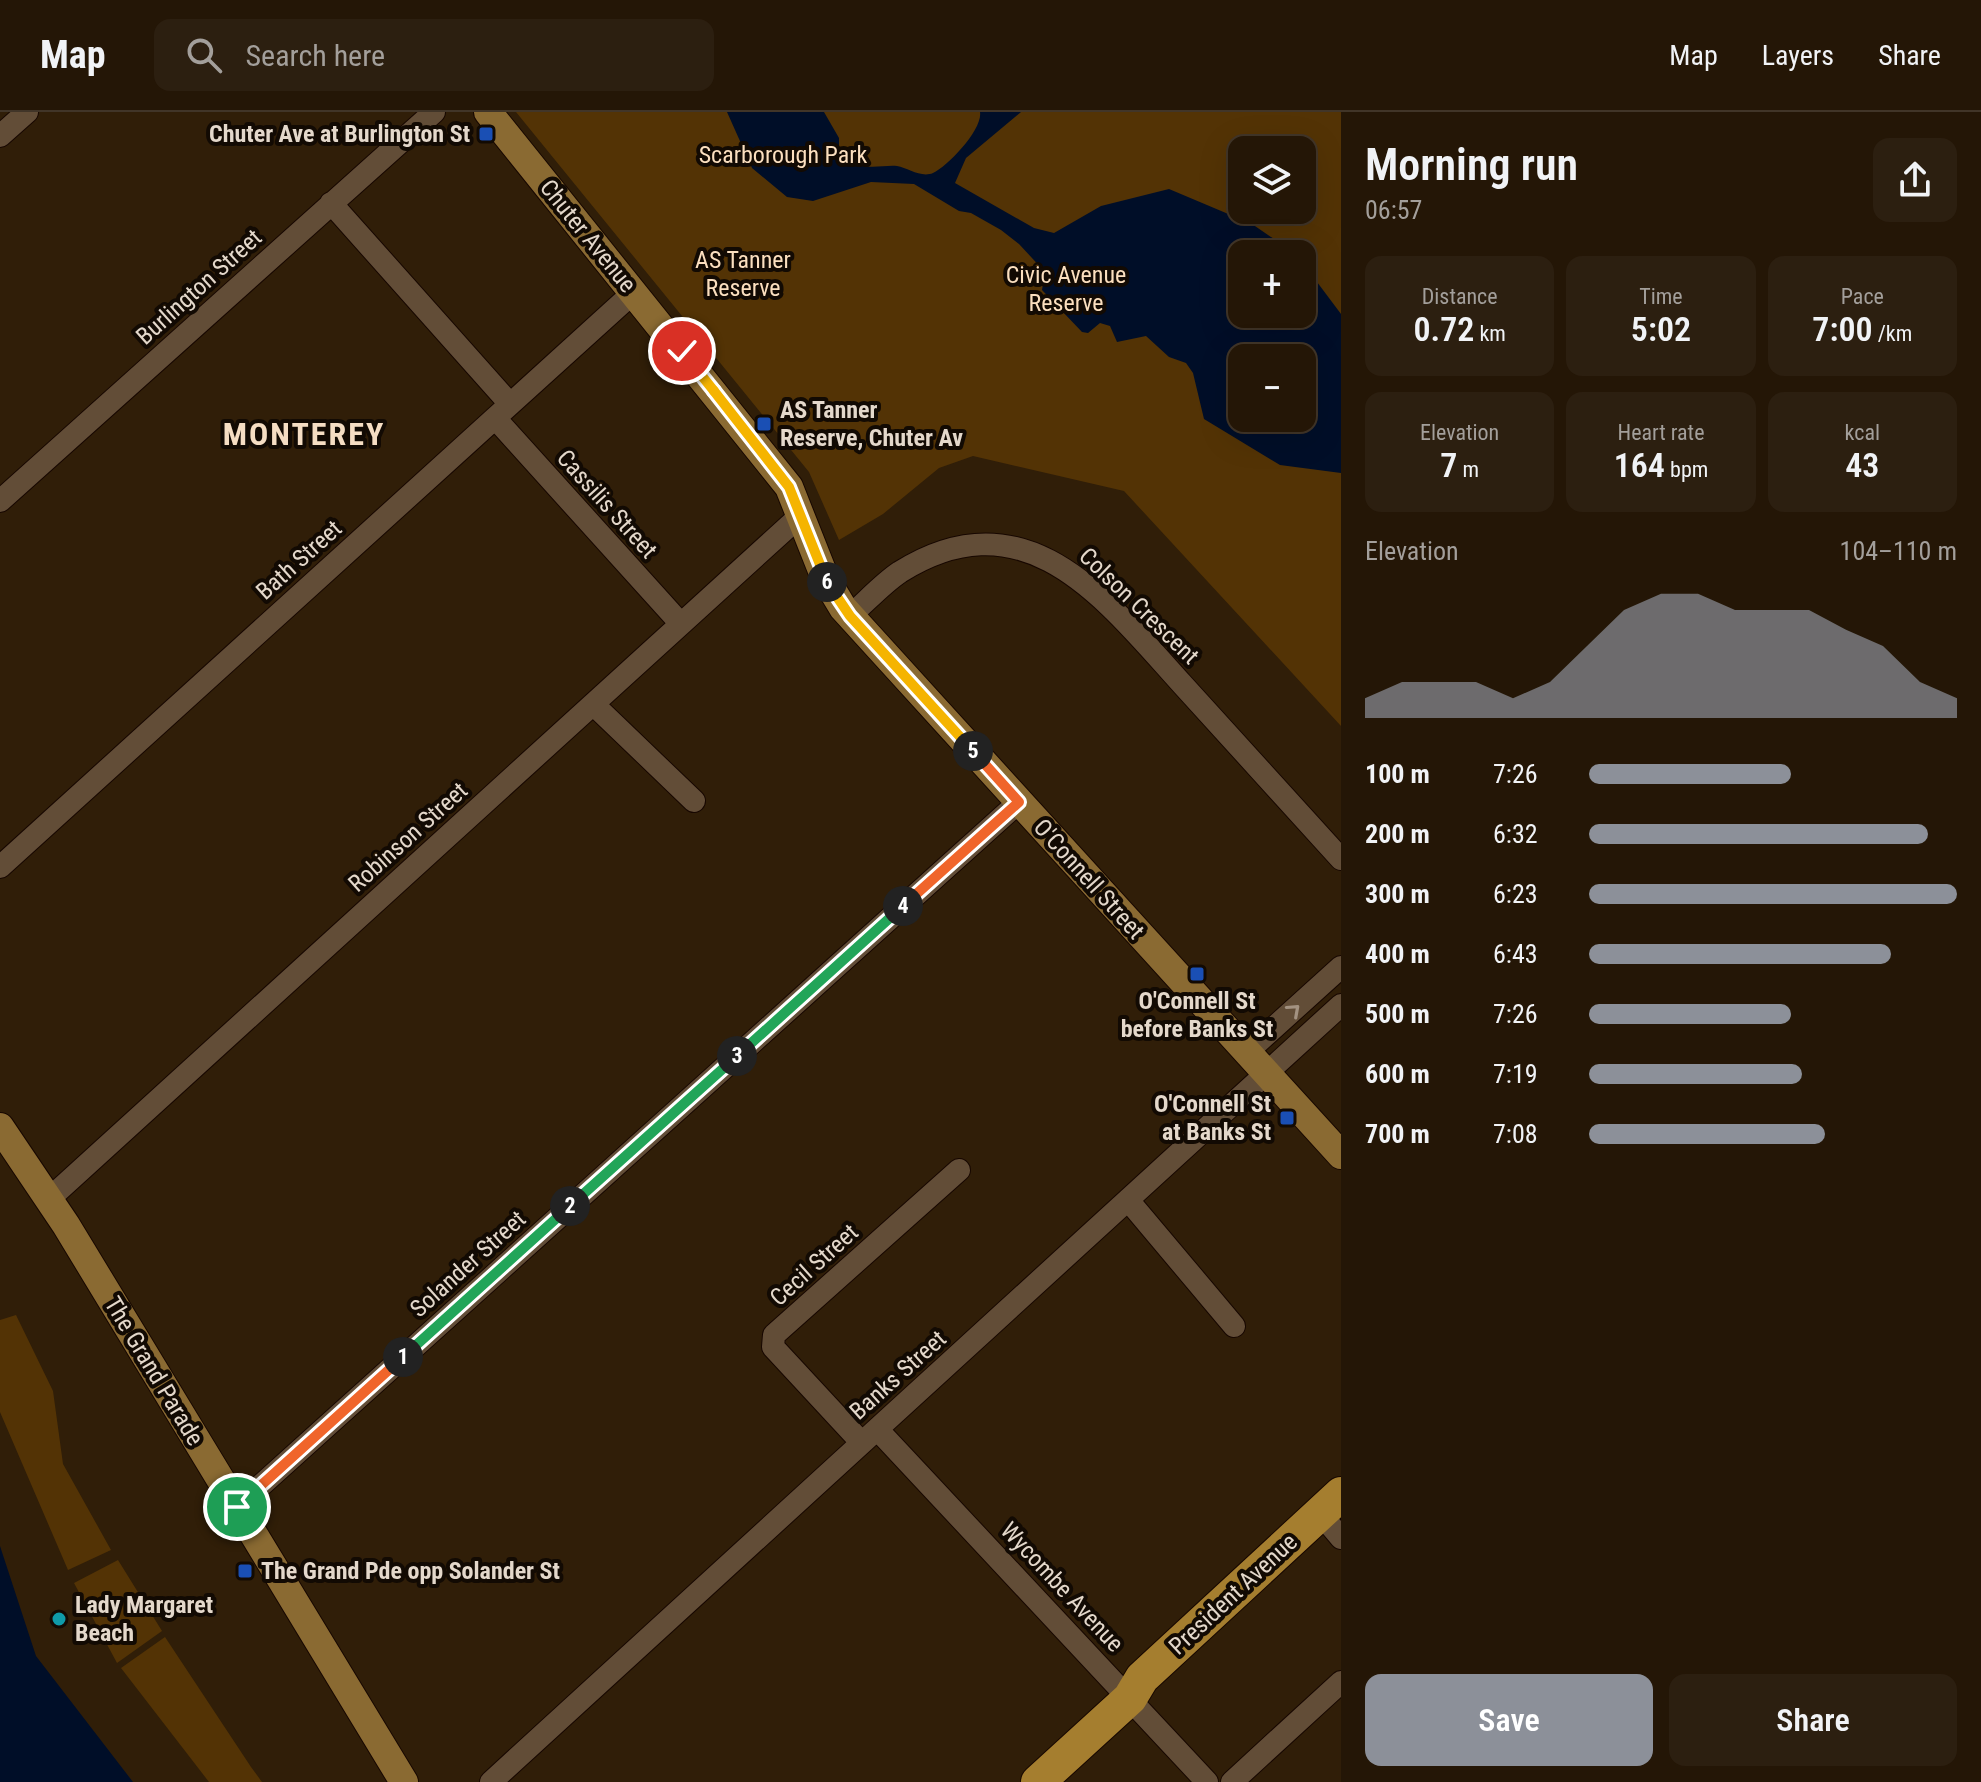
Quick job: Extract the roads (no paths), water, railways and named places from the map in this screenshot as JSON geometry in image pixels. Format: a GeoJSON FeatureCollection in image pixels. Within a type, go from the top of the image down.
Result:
{"type":"FeatureCollection","features":[{"type":"Feature","properties":{"kind":"highway","name":"President Avenue"},"geometry":{"type":"LineString","coordinates":[[1038,1782],[1130,1698],[1149,1692],[1335,1518]]}},
{"type":"Feature","properties":{"kind":"main road","name":"Chuter Avenue"},"geometry":{"type":"LineString","coordinates":[[488,112],[789,487],[802,514]]}},
{"type":"Feature","properties":{"kind":"main road","name":"O'Connell Street"},"geometry":{"type":"LineString","coordinates":[[802,514],[825,578],[850,616],[1341,1155]]}},
{"type":"Feature","properties":{"kind":"main road","name":"The Grand Parade"},"geometry":{"type":"LineString","coordinates":[[0,1127],[49,1199],[404,1782]]}},
{"type":"Feature","properties":{"kind":"main road","name":"The Grand Parade"},"geometry":{"type":"LineString","coordinates":[[0,1153],[36,1206],[385,1782]]}},
{"type":"Feature","properties":{"kind":"street"},"geometry":{"type":"LineString","coordinates":[[0,136],[27,112]]}},
{"type":"Feature","properties":{"kind":"street","name":"Burlington Street"},"geometry":{"type":"LineString","coordinates":[[0,501],[434,112]]}},
{"type":"Feature","properties":{"kind":"street","name":"Cassilis Street"},"geometry":{"type":"LineString","coordinates":[[331,203],[681,624]]}},
{"type":"Feature","properties":{"kind":"street","name":"Bath Street"},"geometry":{"type":"LineString","coordinates":[[0,867],[634,292]]}},
{"type":"Feature","properties":{"kind":"street","name":"Robinson Street"},"geometry":{"type":"LineString","coordinates":[[49,1199],[802,514]]}},
{"type":"Feature","properties":{"kind":"street","name":"Colson Crescent"},"geometry":{"type":"LineString","coordinates":[[850,616],[899,573],[946,549],[998,546],[1034,553],[1063,565],[1139,636],[1341,859]]}},
{"type":"Feature","properties":{"kind":"street"},"geometry":{"type":"LineString","coordinates":[[593,704],[694,801]]}},
{"type":"Feature","properties":{"kind":"street","name":"Solander Street"},"geometry":{"type":"LineString","coordinates":[[237,1507],[1019,802]]}},
{"type":"Feature","properties":{"kind":"street"},"geometry":{"type":"LineString","coordinates":[[1247,1052],[1341,967]]}},
{"type":"Feature","properties":{"kind":"street","name":"Banks Street"},"geometry":{"type":"LineString","coordinates":[[491,1782],[1341,1005]]}},
{"type":"Feature","properties":{"kind":"street","name":"Cecil Street"},"geometry":{"type":"LineString","coordinates":[[870,1436],[773,1347],[774,1335],[959,1170]]}},
{"type":"Feature","properties":{"kind":"street"},"geometry":{"type":"LineString","coordinates":[[1128,1200],[1234,1326]]}},
{"type":"Feature","properties":{"kind":"street","name":"Wycombe Avenue"},"geometry":{"type":"LineString","coordinates":[[870,1436],[1130,1698],[1207,1782]]}},
{"type":"Feature","properties":{"kind":"street"},"geometry":{"type":"LineString","coordinates":[[1232,1782],[1341,1682]]}},
{"type":"Feature","properties":{"kind":"water"},"geometry":{"type":"Polygon","coordinates":[[[727,112],[824,112],[839,138],[839,152],[851,161],[869,167],[897,166],[924,174],[933,173],[955,155],[976,128],[980,112],[1021,112],[966,158],[955,183],[1034,228],[1054,233],[1101,206],[1169,189],[1228,214],[1228,224],[1252,224],[1275,240],[1228,240],[1228,328],[1316,328],[1316,281],[1341,314],[1341,473],[1280,465],[1204,419],[1193,373],[1186,363],[1169,357],[1146,336],[1117,342],[1110,326],[1100,323],[1088,333],[1082,332],[1042,290],[1045,272],[1019,244],[1001,230],[971,213],[959,211],[914,184],[871,182],[813,201],[787,197],[752,168],[727,112]]]}},
{"type":"Feature","properties":{"kind":"water"},"geometry":{"type":"Polygon","coordinates":[[[0,1546],[36,1656],[133,1782],[0,1782],[0,1546]]]}},
{"type":"Feature","properties":{"kind":"place","name":"Chuter Ave at Burlington St"},"geometry":{"type":"Point","coordinates":[486,134]}},
{"type":"Feature","properties":{"kind":"place","name":"AS Tanner Reserve, Chuter Av"},"geometry":{"type":"Point","coordinates":[764,424]}},
{"type":"Feature","properties":{"kind":"place","name":"O'Connell St before Banks St"},"geometry":{"type":"Point","coordinates":[1197,974]}},
{"type":"Feature","properties":{"kind":"place","name":"O'Connell St at Banks St"},"geometry":{"type":"Point","coordinates":[1287,1118]}},
{"type":"Feature","properties":{"kind":"place","name":"The Grand Pde opp Solander St"},"geometry":{"type":"Point","coordinates":[245,1571]}},
{"type":"Feature","properties":{"kind":"place","name":"Lady Margaret Beach"},"geometry":{"type":"Point","coordinates":[59,1619]}},
{"type":"Feature","properties":{"kind":"district","name":"MONTEREY"},"geometry":{"type":"Point","coordinates":[304,434]}},
{"type":"Feature","properties":{"kind":"park label","name":"Scarborough Park"},"geometry":{"type":"Point","coordinates":[783,155]}},
{"type":"Feature","properties":{"kind":"park label","name":"AS Tanner Reserve"},"geometry":{"type":"Point","coordinates":[743,274]}},
{"type":"Feature","properties":{"kind":"park label","name":"Civic Avenue Reserve"},"geometry":{"type":"Point","coordinates":[1066,289]}}]}
